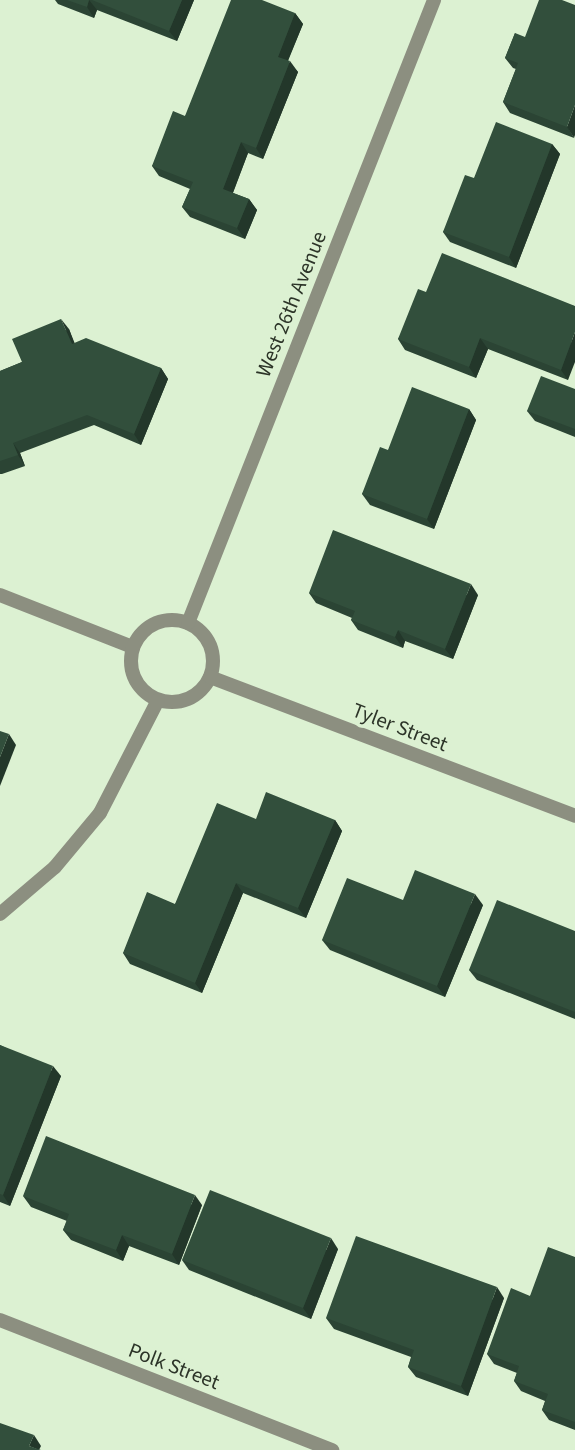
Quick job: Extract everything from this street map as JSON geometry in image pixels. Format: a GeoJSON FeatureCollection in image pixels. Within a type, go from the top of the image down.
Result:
{"type":"FeatureCollection","features":[{"type":"Feature","properties":{"kind":"street","name":"West 26th Avenue"},"geometry":{"type":"LineString","coordinates":[[188,623],[434,0]]}},
{"type":"Feature","properties":{"kind":"street"},"geometry":{"type":"LineString","coordinates":[[0,595],[133,647]]}},
{"type":"Feature","properties":{"kind":"street"},"geometry":{"type":"LineString","coordinates":[[155,623],[188,623],[210,646],[210,677],[193,696],[179,702],[158,700],[135,680],[131,665],[133,647],[138,636],[155,623]]}},
{"type":"Feature","properties":{"kind":"street","name":"Tyler Street"},"geometry":{"type":"LineString","coordinates":[[210,677],[575,816]]}},
{"type":"Feature","properties":{"kind":"street"},"geometry":{"type":"LineString","coordinates":[[0,914],[55,867],[100,813],[158,700]]}},
{"type":"Feature","properties":{"kind":"street","name":"Polk Street"},"geometry":{"type":"LineString","coordinates":[[0,1320],[332,1450]]}},
{"type":"Feature","properties":{"kind":"building"},"geometry":{"type":"Polygon","coordinates":[[[67,0],[89,0],[87,7],[67,0]]]}},
{"type":"Feature","properties":{"kind":"building"},"geometry":{"type":"Polygon","coordinates":[[[92,0],[182,0],[169,31],[92,0]]]}},
{"type":"Feature","properties":{"kind":"building"},"geometry":{"type":"Polygon","coordinates":[[[231,0],[262,0],[295,13],[278,57],[290,61],[256,148],[241,142],[223,189],[249,199],[237,228],[182,207],[193,182],[152,166],[173,111],[185,116],[231,0]]]}},
{"type":"Feature","properties":{"kind":"building"},"geometry":{"type":"Polygon","coordinates":[[[539,0],[562,0],[575,5],[575,105],[567,127],[503,102],[518,63],[505,58],[515,33],[525,37],[539,0]]]}},
{"type":"Feature","properties":{"kind":"building"},"geometry":{"type":"Polygon","coordinates":[[[496,122],[552,144],[509,257],[443,232],[465,175],[474,178],[496,122]]]}},
{"type":"Feature","properties":{"kind":"building"},"geometry":{"type":"Polygon","coordinates":[[[442,253],[575,306],[575,332],[561,370],[480,338],[469,367],[398,339],[418,289],[426,292],[442,253]]]}},
{"type":"Feature","properties":{"kind":"building"},"geometry":{"type":"Polygon","coordinates":[[[61,319],[72,344],[86,338],[161,368],[134,434],[87,415],[13,443],[18,455],[0,461],[0,371],[22,362],[12,339],[61,319]]]}},
{"type":"Feature","properties":{"kind":"building"},"geometry":{"type":"Polygon","coordinates":[[[541,376],[575,389],[575,429],[527,411],[541,376]]]}},
{"type":"Feature","properties":{"kind":"building"},"geometry":{"type":"Polygon","coordinates":[[[412,387],[469,409],[427,519],[362,494],[380,447],[388,450],[412,387]]]}},
{"type":"Feature","properties":{"kind":"building"},"geometry":{"type":"Polygon","coordinates":[[[333,530],[471,584],[445,649],[398,630],[395,637],[351,620],[355,611],[309,593],[333,530]]]}},
{"type":"Feature","properties":{"kind":"building"},"geometry":{"type":"Polygon","coordinates":[[[0,731],[9,734],[0,757],[0,731]]]}},
{"type":"Feature","properties":{"kind":"building"},"geometry":{"type":"Polygon","coordinates":[[[266,792],[335,820],[298,908],[236,883],[195,983],[123,953],[147,892],[175,904],[217,803],[256,819],[266,792]]]}},
{"type":"Feature","properties":{"kind":"building"},"geometry":{"type":"Polygon","coordinates":[[[415,870],[475,894],[437,986],[322,940],[347,878],[403,900],[415,870]]]}},
{"type":"Feature","properties":{"kind":"building"},"geometry":{"type":"Polygon","coordinates":[[[497,900],[575,931],[575,1012],[469,970],[497,900]]]}},
{"type":"Feature","properties":{"kind":"building"},"geometry":{"type":"Polygon","coordinates":[[[0,1045],[53,1066],[3,1195],[0,1194],[0,1045]]]}},
{"type":"Feature","properties":{"kind":"building"},"geometry":{"type":"Polygon","coordinates":[[[46,1136],[195,1195],[172,1254],[122,1235],[116,1250],[63,1230],[69,1214],[23,1196],[46,1136]]]}},
{"type":"Feature","properties":{"kind":"building"},"geometry":{"type":"Polygon","coordinates":[[[210,1190],[331,1238],[303,1308],[182,1260],[210,1190]]]}},
{"type":"Feature","properties":{"kind":"building"},"geometry":{"type":"Polygon","coordinates":[[[356,1236],[497,1287],[461,1386],[408,1367],[414,1350],[326,1318],[356,1236]]]}},
{"type":"Feature","properties":{"kind":"building"},"geometry":{"type":"Polygon","coordinates":[[[548,1247],[575,1257],[575,1422],[542,1410],[548,1394],[514,1381],[519,1366],[487,1354],[511,1288],[530,1296],[548,1247]]]}},
{"type":"Feature","properties":{"kind":"building"},"geometry":{"type":"Polygon","coordinates":[[[0,1423],[34,1435],[29,1446],[41,1450],[0,1450],[0,1423]]]}}]}
